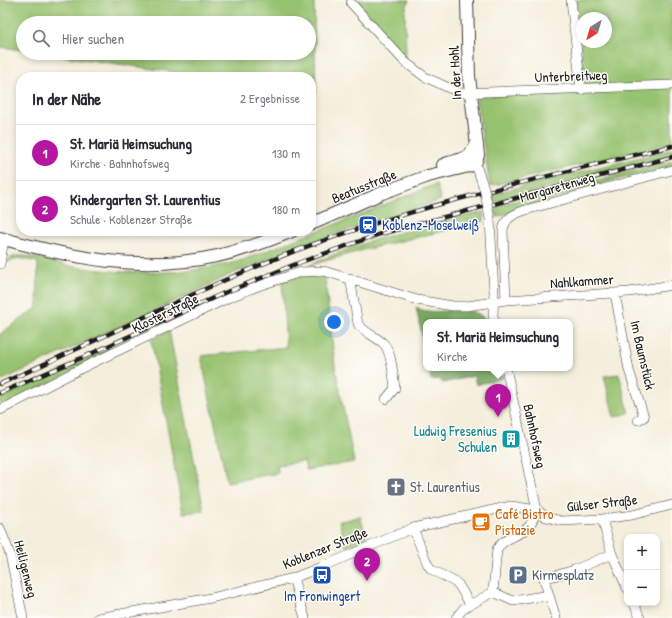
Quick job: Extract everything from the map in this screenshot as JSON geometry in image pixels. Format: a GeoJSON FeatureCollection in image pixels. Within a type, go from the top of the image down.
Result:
{"type":"FeatureCollection","features":[{"type":"Feature","properties":{"kind":"street","name":"In der Hohl"},"geometry":{"type":"LineString","coordinates":[[467,0],[470,94],[478,155],[471,159]]}},
{"type":"Feature","properties":{"kind":"street"},"geometry":{"type":"LineString","coordinates":[[571,0],[581,90]]}},
{"type":"Feature","properties":{"kind":"street","name":"Unterbreitweg"},"geometry":{"type":"LineString","coordinates":[[351,3],[405,62],[418,73],[457,92],[470,94],[672,85]]}},
{"type":"Feature","properties":{"kind":"street"},"geometry":{"type":"LineString","coordinates":[[471,159],[477,168],[484,188],[490,219],[495,319]]}},
{"type":"Feature","properties":{"kind":"street","name":"Beatusstraße"},"geometry":{"type":"LineString","coordinates":[[316,222],[428,176],[467,166],[471,159]]}},
{"type":"Feature","properties":{"kind":"street","name":"Margaretenweg"},"geometry":{"type":"LineString","coordinates":[[506,300],[503,231],[504,223],[510,217],[529,209],[672,170]]}},
{"type":"Feature","properties":{"kind":"street"},"geometry":{"type":"LineString","coordinates":[[0,264],[2,239],[84,258],[126,263],[164,263],[197,260],[231,252],[279,236]]}},
{"type":"Feature","properties":{"kind":"street","name":"Klosterstraße"},"geometry":{"type":"LineString","coordinates":[[0,410],[86,366],[230,297],[301,272],[324,271],[417,300],[453,306],[493,303]]}},
{"type":"Feature","properties":{"kind":"street"},"geometry":{"type":"LineString","coordinates":[[350,278],[358,324],[361,328],[384,343],[388,350],[396,388],[386,399]]}},
{"type":"Feature","properties":{"kind":"street","name":"Nahlkammer"},"geometry":{"type":"LineString","coordinates":[[493,303],[506,300],[615,293],[672,285]]}},
{"type":"Feature","properties":{"kind":"street","name":"Im Baumstück"},"geometry":{"type":"LineString","coordinates":[[615,293],[629,370],[644,417],[638,420]]}},
{"type":"Feature","properties":{"kind":"street","name":"Bahnhofsweg"},"geometry":{"type":"LineString","coordinates":[[507,371],[537,510]]}},
{"type":"Feature","properties":{"kind":"street","name":"Koblenzer Straße"},"geometry":{"type":"LineString","coordinates":[[98,618],[211,598],[293,578],[413,528],[511,506],[537,510]]}},
{"type":"Feature","properties":{"kind":"street","name":"Gülser Straße"},"geometry":{"type":"LineString","coordinates":[[537,510],[546,517],[559,521],[602,519],[632,515],[672,506]]}},
{"type":"Feature","properties":{"kind":"street"},"geometry":{"type":"LineString","coordinates":[[493,592],[497,549],[499,545],[525,530],[530,525],[537,510]]}},
{"type":"Feature","properties":{"kind":"street"},"geometry":{"type":"LineString","coordinates":[[602,519],[612,554],[624,581]]}},
{"type":"Feature","properties":{"kind":"street","name":"Heiligenweg"},"geometry":{"type":"LineString","coordinates":[[0,528],[10,554],[23,618]]}},
{"type":"Feature","properties":{"kind":"street"},"geometry":{"type":"LineString","coordinates":[[413,528],[427,563],[431,569],[458,584],[470,604]]}},
{"type":"Feature","properties":{"kind":"street"},"geometry":{"type":"LineString","coordinates":[[556,618],[544,579],[574,570],[612,554]]}},
{"type":"Feature","properties":{"kind":"street"},"geometry":{"type":"LineString","coordinates":[[293,578],[305,618]]}},
{"type":"Feature","properties":{"kind":"street"},"geometry":{"type":"LineString","coordinates":[[493,592],[513,601],[549,595]]}},
{"type":"Feature","properties":{"kind":"street"},"geometry":{"type":"LineString","coordinates":[[456,618],[463,609],[470,604],[493,592]]}},
{"type":"Feature","properties":{"kind":"street"},"geometry":{"type":"LineString","coordinates":[[635,606],[640,618]]}},
{"type":"Feature","properties":{"kind":"green space"},"geometry":{"type":"Polygon","coordinates":[[[0,0],[314,0],[314,16],[16,16],[16,49],[0,47],[0,0]]]}},
{"type":"Feature","properties":{"kind":"green space"},"geometry":{"type":"Polygon","coordinates":[[[352,0],[409,0],[405,12],[406,60],[352,0]]]}},
{"type":"Feature","properties":{"kind":"green space"},"geometry":{"type":"Polygon","coordinates":[[[576,0],[672,0],[672,143],[490,186],[476,96],[586,93],[581,48],[612,48],[612,12],[577,12],[576,0]]]}},
{"type":"Feature","properties":{"kind":"green space"},"geometry":{"type":"Polygon","coordinates":[[[90,60],[315,60],[316,72],[175,72],[90,60]]]}},
{"type":"Feature","properties":{"kind":"green space"},"geometry":{"type":"Polygon","coordinates":[[[672,149],[672,155],[494,202],[492,194],[672,149]]]}},
{"type":"Feature","properties":{"kind":"green space"},"geometry":{"type":"Polygon","coordinates":[[[672,161],[672,167],[611,181],[497,217],[495,206],[672,161]]]}},
{"type":"Feature","properties":{"kind":"green space"},"geometry":{"type":"Polygon","coordinates":[[[436,184],[441,200],[324,238],[234,273],[0,381],[0,334],[37,308],[38,262],[18,258],[8,262],[11,258],[26,256],[70,266],[113,271],[177,272],[219,266],[240,261],[305,236],[316,236],[316,232],[436,184]]]}},
{"type":"Feature","properties":{"kind":"green space"},"geometry":{"type":"Polygon","coordinates":[[[483,212],[484,221],[363,250],[308,266],[350,248],[394,234],[483,212]]]}},
{"type":"Feature","properties":{"kind":"green space"},"geometry":{"type":"Polygon","coordinates":[[[323,276],[325,279],[335,366],[354,462],[306,470],[304,461],[277,465],[278,473],[227,482],[201,356],[286,347],[282,281],[298,277],[323,276]]]}},
{"type":"Feature","properties":{"kind":"green space"},"geometry":{"type":"Polygon","coordinates":[[[416,307],[426,311],[436,312],[460,310],[475,312],[484,319],[423,319],[423,341],[416,307]]]}},
{"type":"Feature","properties":{"kind":"green space"},"geometry":{"type":"Polygon","coordinates":[[[167,323],[0,408],[0,398],[167,323]]]}},
{"type":"Feature","properties":{"kind":"green space"},"geometry":{"type":"Polygon","coordinates":[[[169,330],[204,511],[183,513],[151,339],[169,330]]]}},
{"type":"Feature","properties":{"kind":"green space"},"geometry":{"type":"Polygon","coordinates":[[[430,371],[501,371],[503,378],[476,385],[474,376],[443,383],[439,379],[431,380],[430,371]]]}},
{"type":"Feature","properties":{"kind":"green space"},"geometry":{"type":"Polygon","coordinates":[[[619,374],[629,413],[614,417],[604,376],[619,374]]]}},
{"type":"Feature","properties":{"kind":"green space"},"geometry":{"type":"Polygon","coordinates":[[[360,516],[367,538],[346,546],[339,521],[360,516]]]}},
{"type":"Feature","properties":{"kind":"railway"},"geometry":{"type":"LineString","coordinates":[[0,384],[220,282],[295,251],[434,206],[672,146]]}},
{"type":"Feature","properties":{"kind":"railway"},"geometry":{"type":"LineString","coordinates":[[0,393],[86,356],[224,293],[301,262],[380,234],[672,157]]}},
{"type":"Feature","properties":{"kind":"place","name":"Koblenz-Moselweiß"},"geometry":{"type":"Point","coordinates":[368,225]}},
{"type":"Feature","properties":{"kind":"place","name":"St. Mariä Heimsuchung"},"geometry":{"type":"Point","coordinates":[498,417]}},
{"type":"Feature","properties":{"kind":"place","name":"Ludwig Fresenius Schulen"},"geometry":{"type":"Point","coordinates":[511,439]}},
{"type":"Feature","properties":{"kind":"place","name":"St. Laurentius"},"geometry":{"type":"Point","coordinates":[396,487]}},
{"type":"Feature","properties":{"kind":"place","name":"Café Bistro Pistazie"},"geometry":{"type":"Point","coordinates":[481,522]}},
{"type":"Feature","properties":{"kind":"place","name":"Im Fronwingert"},"geometry":{"type":"Point","coordinates":[322,575]}},
{"type":"Feature","properties":{"kind":"place","name":"Kirmesplatz"},"geometry":{"type":"Point","coordinates":[518,575]}},
{"type":"Feature","properties":{"kind":"place","name":"Kindergarten St. Laurentius"},"geometry":{"type":"Point","coordinates":[367,581]}}]}
